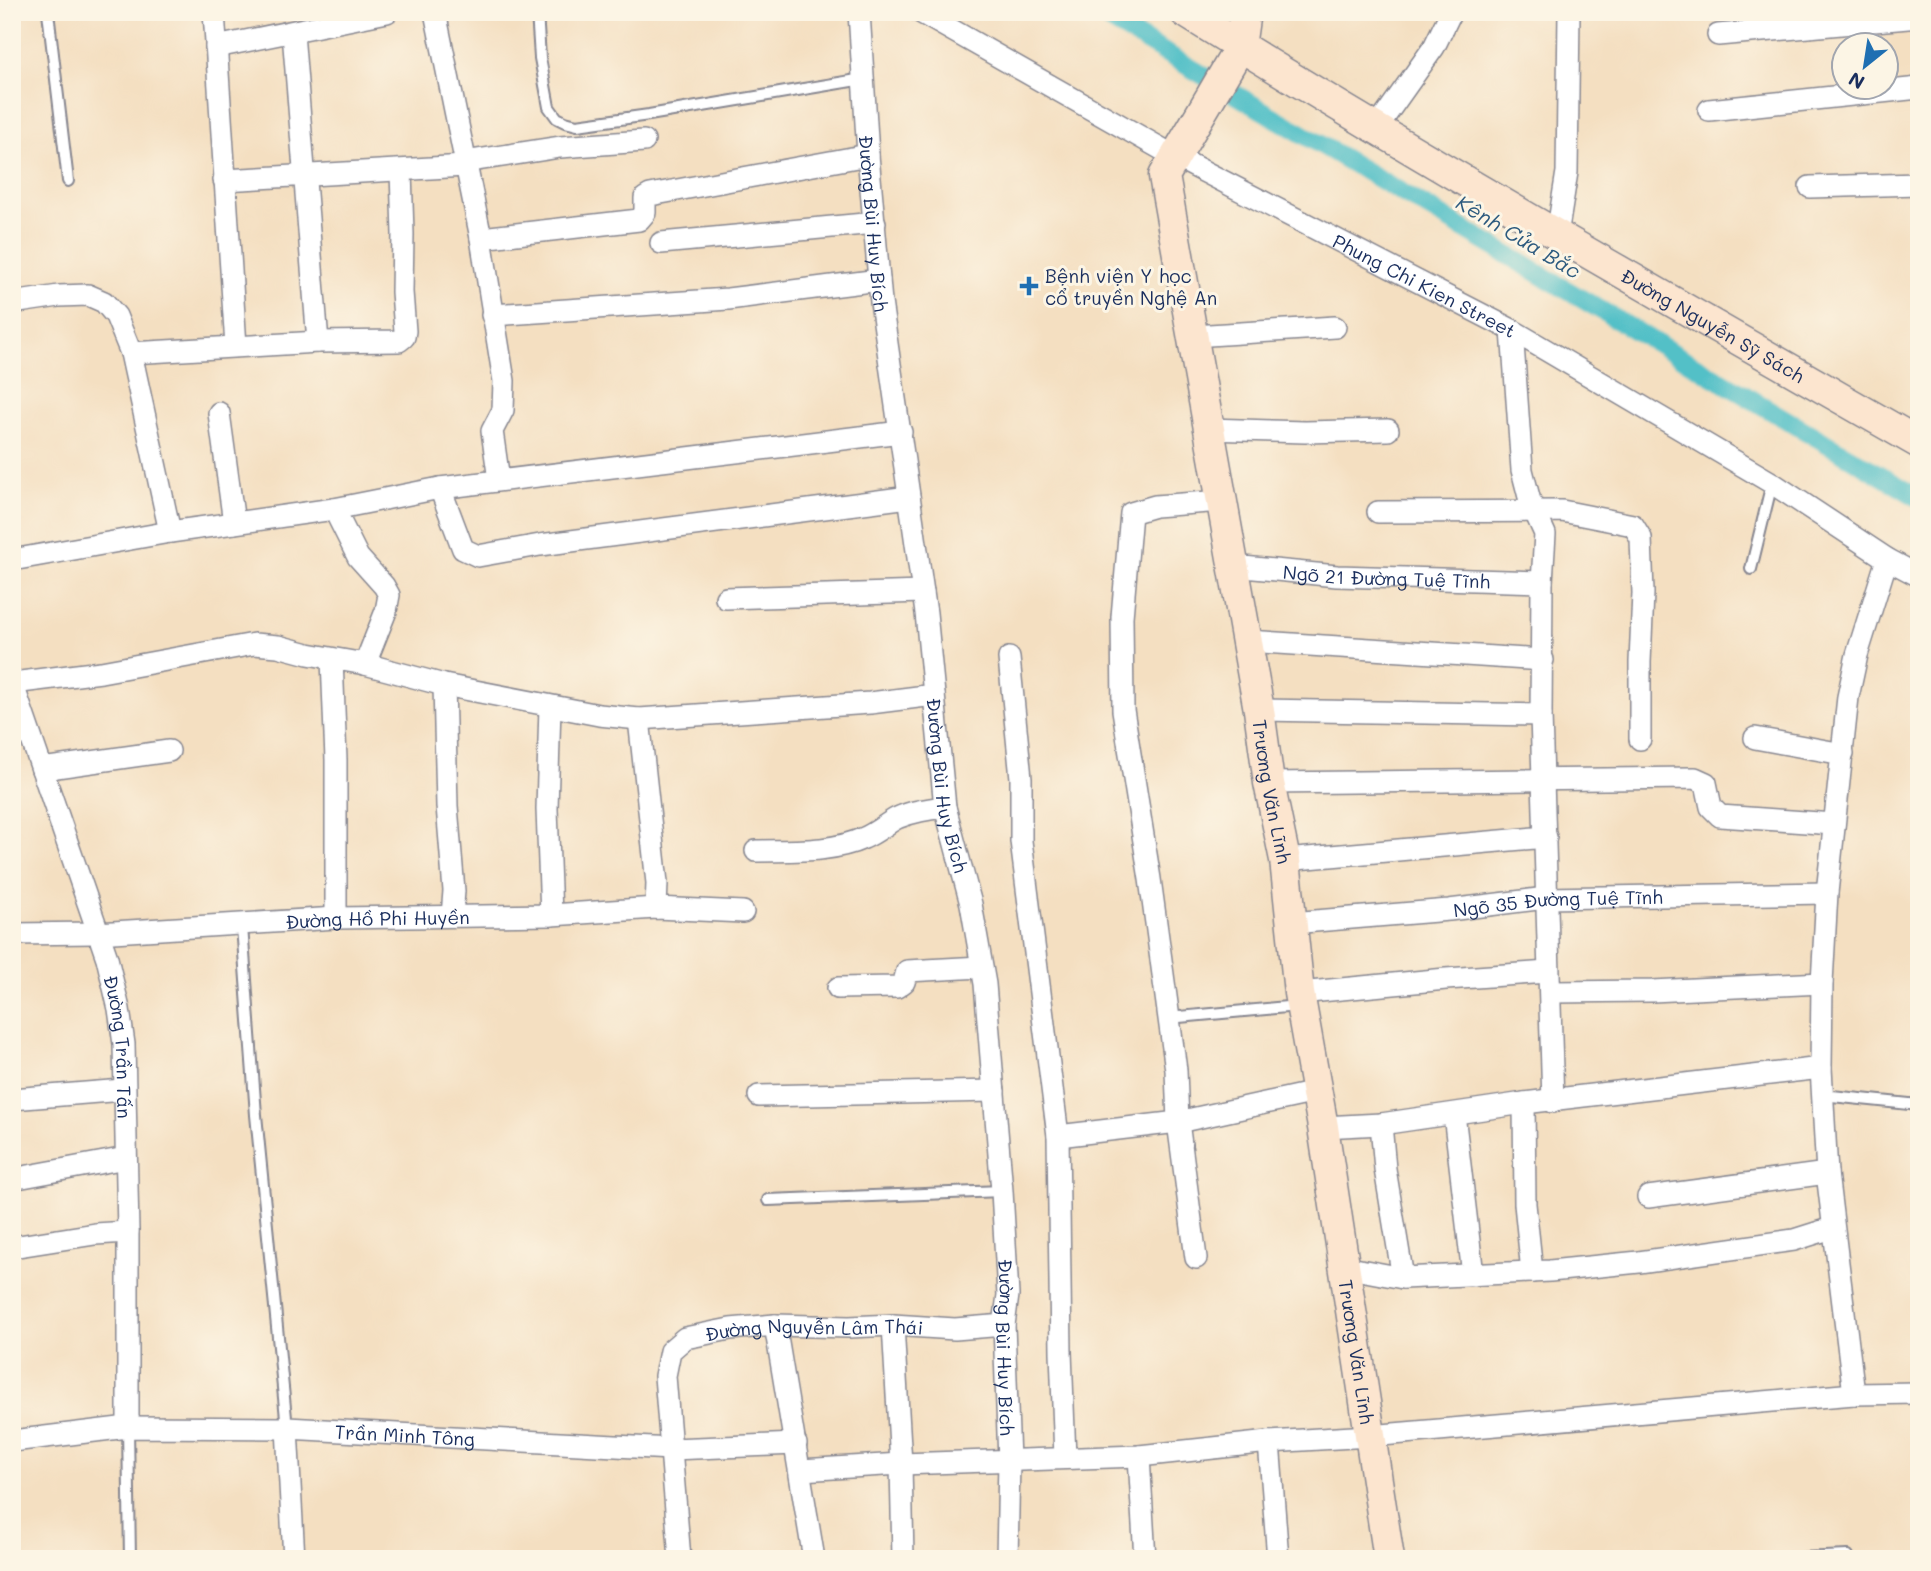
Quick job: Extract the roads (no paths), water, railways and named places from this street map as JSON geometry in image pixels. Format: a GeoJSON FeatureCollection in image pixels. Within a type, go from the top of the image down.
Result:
{"type":"FeatureCollection","features":[{"type":"Feature","properties":{"kind":"street"},"geometry":{"type":"LineString","coordinates":[[214,12],[236,346]]}},
{"type":"Feature","properties":{"kind":"street"},"geometry":{"type":"LineString","coordinates":[[216,47],[387,12]]}},
{"type":"Feature","properties":{"kind":"street"},"geometry":{"type":"LineString","coordinates":[[435,12],[481,238],[505,400],[492,431],[499,481]]}},
{"type":"Feature","properties":{"kind":"street","name":"Đường Bùi Huy Bích"},"geometry":{"type":"LineString","coordinates":[[859,12],[879,280],[923,592],[945,807],[971,904],[985,984],[1008,1295],[1004,1325],[1009,1461],[1007,1559]]}},
{"type":"Feature","properties":{"kind":"street","name":"Phung Chi Kien Street"},"geometry":{"type":"LineString","coordinates":[[920,12],[1174,156],[1512,330],[1772,483],[1887,559],[1919,576]]}},
{"type":"Feature","properties":{"kind":"street","name":"Đường Nguyễn Sỹ Sách"},"geometry":{"type":"LineString","coordinates":[[1185,12],[1238,52],[1919,443]]}},
{"type":"Feature","properties":{"kind":"street"},"geometry":{"type":"LineString","coordinates":[[1238,52],[1245,12]]}},
{"type":"Feature","properties":{"kind":"street"},"geometry":{"type":"LineString","coordinates":[[1376,129],[1434,47],[1451,12]]}},
{"type":"Feature","properties":{"kind":"street"},"geometry":{"type":"LineString","coordinates":[[1557,235],[1567,172],[1569,12]]}},
{"type":"Feature","properties":{"kind":"street"},"geometry":{"type":"LineString","coordinates":[[1718,34],[1919,17]]}},
{"type":"Feature","properties":{"kind":"street"},"geometry":{"type":"LineString","coordinates":[[293,33],[318,342]]}},
{"type":"Feature","properties":{"kind":"street","name":"Trương Văn Lĩnh"},"geometry":{"type":"LineString","coordinates":[[1238,52],[1164,176],[1259,709],[1269,783],[1285,859],[1300,999],[1323,1127],[1390,1559]]}},
{"type":"Feature","properties":{"kind":"street"},"geometry":{"type":"LineString","coordinates":[[1709,110],[1919,88]]}},
{"type":"Feature","properties":{"kind":"street"},"geometry":{"type":"LineString","coordinates":[[224,180],[401,171],[560,148],[644,141]]}},
{"type":"Feature","properties":{"kind":"street"},"geometry":{"type":"LineString","coordinates":[[481,238],[639,220],[645,213],[645,198],[650,195],[868,156]]}},
{"type":"Feature","properties":{"kind":"street"},"geometry":{"type":"LineString","coordinates":[[131,353],[318,342],[399,341],[404,337],[401,171]]}},
{"type":"Feature","properties":{"kind":"street"},"geometry":{"type":"LineString","coordinates":[[1810,187],[1919,184]]}},
{"type":"Feature","properties":{"kind":"street"},"geometry":{"type":"LineString","coordinates":[[661,243],[876,223]]}},
{"type":"Feature","properties":{"kind":"street"},"geometry":{"type":"LineString","coordinates":[[492,315],[728,299],[879,280]]}},
{"type":"Feature","properties":{"kind":"street"},"geometry":{"type":"LineString","coordinates":[[12,303],[88,295],[104,302],[116,316],[131,353],[170,532]]}},
{"type":"Feature","properties":{"kind":"street"},"geometry":{"type":"LineString","coordinates":[[1193,336],[1335,327]]}},
{"type":"Feature","properties":{"kind":"street"},"geometry":{"type":"LineString","coordinates":[[1512,330],[1522,470],[1525,486],[1545,534],[1541,715],[1553,1102]]}},
{"type":"Feature","properties":{"kind":"street"},"geometry":{"type":"LineString","coordinates":[[219,413],[234,523]]}},
{"type":"Feature","properties":{"kind":"street"},"geometry":{"type":"LineString","coordinates":[[1209,429],[1305,432],[1388,430]]}},
{"type":"Feature","properties":{"kind":"street"},"geometry":{"type":"LineString","coordinates":[[12,560],[170,532],[334,509],[440,488],[901,432]]}},
{"type":"Feature","properties":{"kind":"street"},"geometry":{"type":"LineString","coordinates":[[440,488],[463,549],[478,556],[554,543],[909,497]]}},
{"type":"Feature","properties":{"kind":"street"},"geometry":{"type":"LineString","coordinates":[[1196,1258],[1178,1122],[1176,1070],[1123,710],[1122,617],[1131,513],[1141,508],[1222,501]]}},
{"type":"Feature","properties":{"kind":"street"},"geometry":{"type":"LineString","coordinates":[[334,509],[358,557],[389,595],[386,611],[365,664]]}},
{"type":"Feature","properties":{"kind":"street"},"geometry":{"type":"LineString","coordinates":[[1378,512],[1562,511],[1633,525],[1641,538],[1643,593],[1640,739]]}},
{"type":"Feature","properties":{"kind":"street"},"geometry":{"type":"LineString","coordinates":[[1854,1394],[1827,1173],[1821,1068],[1822,984],[1827,893],[1848,697],[1887,559]]}},
{"type":"Feature","properties":{"kind":"street","name":"Ngõ 21 Đường Tuệ Tĩnh"},"geometry":{"type":"LineString","coordinates":[[1233,566],[1337,576],[1542,582]]}},
{"type":"Feature","properties":{"kind":"street"},"geometry":{"type":"LineString","coordinates":[[726,598],[923,592]]}},
{"type":"Feature","properties":{"kind":"street"},"geometry":{"type":"LineString","coordinates":[[1247,640],[1542,660]]}},
{"type":"Feature","properties":{"kind":"street"},"geometry":{"type":"LineString","coordinates":[[13,683],[101,671],[241,645],[278,646],[365,664],[444,685],[599,715],[639,719],[870,703],[934,695]]}},
{"type":"Feature","properties":{"kind":"street"},"geometry":{"type":"LineString","coordinates":[[1009,658],[1021,778],[1021,841],[1058,1136],[1065,1458]]}},
{"type":"Feature","properties":{"kind":"street"},"geometry":{"type":"LineString","coordinates":[[332,659],[336,760],[335,918]]}},
{"type":"Feature","properties":{"kind":"street","name":"Đường Trần Tấn"},"geometry":{"type":"LineString","coordinates":[[13,683],[107,958],[119,1009],[124,1044],[128,1427]]}},
{"type":"Feature","properties":{"kind":"street"},"geometry":{"type":"LineString","coordinates":[[444,685],[447,806],[454,891],[452,916]]}},
{"type":"Feature","properties":{"kind":"street"},"geometry":{"type":"LineString","coordinates":[[550,706],[547,809],[551,915]]}},
{"type":"Feature","properties":{"kind":"street"},"geometry":{"type":"LineString","coordinates":[[1259,709],[1541,715]]}},
{"type":"Feature","properties":{"kind":"street"},"geometry":{"type":"LineString","coordinates":[[639,719],[657,883],[656,908]]}},
{"type":"Feature","properties":{"kind":"street"},"geometry":{"type":"LineString","coordinates":[[1755,738],[1843,754]]}},
{"type":"Feature","properties":{"kind":"street"},"geometry":{"type":"LineString","coordinates":[[42,769],[169,751]]}},
{"type":"Feature","properties":{"kind":"street"},"geometry":{"type":"LineString","coordinates":[[1269,783],[1695,778],[1706,783],[1711,807],[1720,816],[1834,824]]}},
{"type":"Feature","properties":{"kind":"street"},"geometry":{"type":"LineString","coordinates":[[756,851],[819,849],[845,845],[865,838],[898,818],[919,810],[945,807]]}},
{"type":"Feature","properties":{"kind":"street"},"geometry":{"type":"LineString","coordinates":[[1285,859],[1546,837]]}},
{"type":"Feature","properties":{"kind":"street","name":"Ngõ 35 Đường Tuệ Tĩnh"},"geometry":{"type":"LineString","coordinates":[[1291,923],[1449,910],[1546,898],[1827,893]]}},
{"type":"Feature","properties":{"kind":"street","name":"Đường Hồ Phi Huyền"},"geometry":{"type":"LineString","coordinates":[[12,934],[242,926],[335,918],[551,915],[656,908],[743,912]]}},
{"type":"Feature","properties":{"kind":"street"},"geometry":{"type":"LineString","coordinates":[[838,988],[897,987],[904,982],[907,971],[981,967]]}},
{"type":"Feature","properties":{"kind":"street"},"geometry":{"type":"LineString","coordinates":[[1300,999],[1446,979],[1549,982],[1652,991],[1822,984]]}},
{"type":"Feature","properties":{"kind":"street"},"geometry":{"type":"LineString","coordinates":[[1323,1127],[1381,1124],[1524,1103],[1553,1102],[1821,1068]]}},
{"type":"Feature","properties":{"kind":"street"},"geometry":{"type":"LineString","coordinates":[[12,1099],[123,1090]]}},
{"type":"Feature","properties":{"kind":"street"},"geometry":{"type":"LineString","coordinates":[[759,1096],[994,1091]]}},
{"type":"Feature","properties":{"kind":"street"},"geometry":{"type":"LineString","coordinates":[[1058,1136],[1178,1122],[1316,1092]]}},
{"type":"Feature","properties":{"kind":"street"},"geometry":{"type":"LineString","coordinates":[[1524,1103],[1525,1205],[1532,1272]]}},
{"type":"Feature","properties":{"kind":"street"},"geometry":{"type":"LineString","coordinates":[[1454,1114],[1473,1275]]}},
{"type":"Feature","properties":{"kind":"street"},"geometry":{"type":"LineString","coordinates":[[1381,1124],[1385,1169],[1403,1278]]}},
{"type":"Feature","properties":{"kind":"street"},"geometry":{"type":"LineString","coordinates":[[12,1179],[126,1158]]}},
{"type":"Feature","properties":{"kind":"street"},"geometry":{"type":"LineString","coordinates":[[1648,1197],[1827,1173]]}},
{"type":"Feature","properties":{"kind":"street"},"geometry":{"type":"LineString","coordinates":[[1344,1267],[1403,1278],[1532,1272],[1639,1262],[1794,1240],[1832,1228]]}},
{"type":"Feature","properties":{"kind":"street"},"geometry":{"type":"LineString","coordinates":[[12,1247],[95,1234],[128,1232]]}},
{"type":"Feature","properties":{"kind":"street"},"geometry":{"type":"LineString","coordinates":[[775,1325],[814,1559]]}},
{"type":"Feature","properties":{"kind":"street","name":"Đường Nguyễn Lâm Thái"},"geometry":{"type":"LineString","coordinates":[[680,1559],[665,1376],[670,1351],[685,1339],[730,1329],[775,1325],[893,1325],[955,1329],[1004,1325]]}},
{"type":"Feature","properties":{"kind":"street"},"geometry":{"type":"LineString","coordinates":[[893,1325],[903,1559]]}},
{"type":"Feature","properties":{"kind":"street"},"geometry":{"type":"LineString","coordinates":[[800,1470],[1139,1456],[1854,1394],[1919,1393]]}},
{"type":"Feature","properties":{"kind":"street","name":"Trần Minh Tông"},"geometry":{"type":"LineString","coordinates":[[12,1441],[128,1427],[287,1428],[671,1449],[796,1444]]}},
{"type":"Feature","properties":{"kind":"street"},"geometry":{"type":"LineString","coordinates":[[287,1428],[295,1559]]}},
{"type":"Feature","properties":{"kind":"street"},"geometry":{"type":"LineString","coordinates":[[1269,1443],[1278,1559]]}},
{"type":"Feature","properties":{"kind":"street"},"geometry":{"type":"LineString","coordinates":[[1139,1456],[1145,1559]]}},
{"type":"Feature","properties":{"kind":"lane"},"geometry":{"type":"LineString","coordinates":[[48,12],[68,181]]}},
{"type":"Feature","properties":{"kind":"lane"},"geometry":{"type":"LineString","coordinates":[[537,12],[540,58],[549,107],[557,118],[577,125],[863,79]]}},
{"type":"Feature","properties":{"kind":"lane"},"geometry":{"type":"LineString","coordinates":[[1751,569],[1772,483]]}},
{"type":"Feature","properties":{"kind":"lane"},"geometry":{"type":"LineString","coordinates":[[242,926],[256,1115],[287,1428]]}},
{"type":"Feature","properties":{"kind":"lane"},"geometry":{"type":"LineString","coordinates":[[1168,1018],[1300,999]]}},
{"type":"Feature","properties":{"kind":"lane"},"geometry":{"type":"LineString","coordinates":[[1822,1095],[1919,1105]]}},
{"type":"Feature","properties":{"kind":"lane"},"geometry":{"type":"LineString","coordinates":[[768,1200],[1002,1191]]}},
{"type":"Feature","properties":{"kind":"lane"},"geometry":{"type":"LineString","coordinates":[[128,1427],[130,1559]]}},
{"type":"Feature","properties":{"kind":"lane"},"geometry":{"type":"LineString","coordinates":[[1778,1559],[1848,1556],[1849,1559]]}},
{"type":"Feature","properties":{"kind":"waterway","name":"Kênh Cửa Bắc"},"geometry":{"type":"LineString","coordinates":[[1096,12],[1919,498]]}},
{"type":"Feature","properties":{"kind":"place","name":"Bệnh viện Y học cổ truyền Nghệ An"},"geometry":{"type":"Point","coordinates":[1029,286]}}]}
